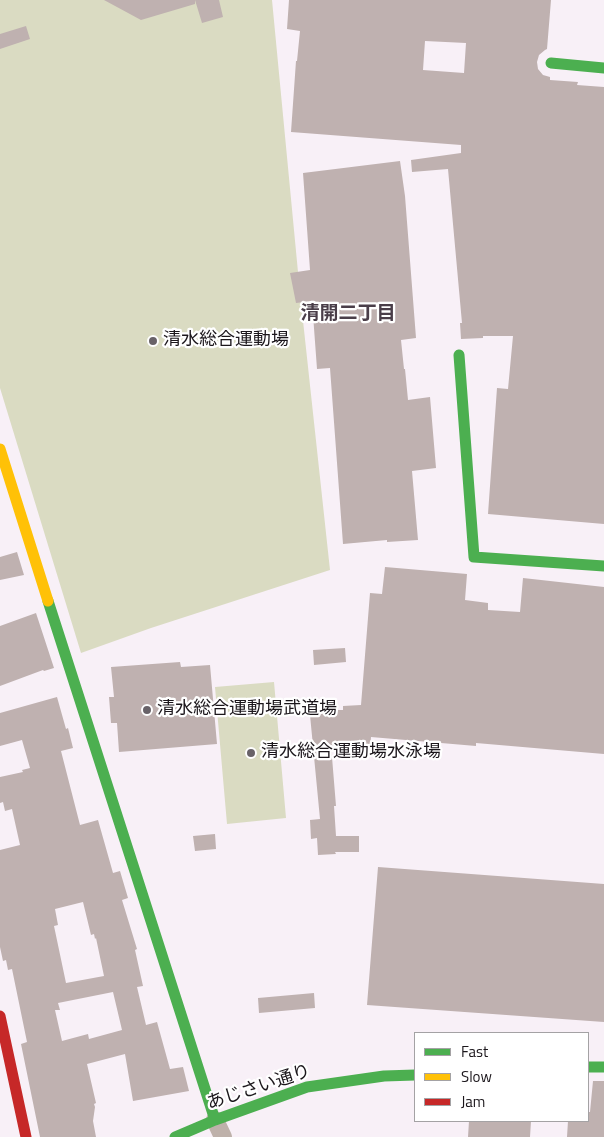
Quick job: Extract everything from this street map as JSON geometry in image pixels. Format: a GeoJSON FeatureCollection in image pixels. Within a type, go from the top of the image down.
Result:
{"type":"FeatureCollection","features":[{"type":"Feature","properties":{"kind":"street"},"geometry":{"type":"LineString","coordinates":[[551,63],[604,68]]}},
{"type":"Feature","properties":{"kind":"street"},"geometry":{"type":"LineString","coordinates":[[459,355],[474,557],[604,566]]}},
{"type":"Feature","properties":{"kind":"street"},"geometry":{"type":"LineString","coordinates":[[0,448],[215,1120],[223,1137]]}},
{"type":"Feature","properties":{"kind":"street"},"geometry":{"type":"LineString","coordinates":[[0,1016],[26,1137]]}},
{"type":"Feature","properties":{"kind":"street"},"geometry":{"type":"LineString","coordinates":[[589,1067],[604,1067]]}},
{"type":"Feature","properties":{"kind":"street","name":"あじさい通り"},"geometry":{"type":"LineString","coordinates":[[175,1137],[215,1120],[307,1087],[384,1076],[414,1075]]}},
{"type":"Feature","properties":{"kind":"green space","name":"清水総合運動場"},"geometry":{"type":"Polygon","coordinates":[[[0,0],[272,0],[300,293],[330,570],[151,628],[81,653],[0,388],[0,0]]]}},
{"type":"Feature","properties":{"kind":"green space","name":"清水総合運動場水泳場"},"geometry":{"type":"Polygon","coordinates":[[[274,682],[286,818],[227,824],[215,687],[274,682]]]}},
{"type":"Feature","properties":{"kind":"building"},"geometry":{"type":"Polygon","coordinates":[[[104,0],[195,0],[195,4],[141,20],[104,0]]]}},
{"type":"Feature","properties":{"kind":"building"},"geometry":{"type":"Polygon","coordinates":[[[195,0],[219,0],[223,17],[202,23],[195,0]]]}},
{"type":"Feature","properties":{"kind":"building"},"geometry":{"type":"Polygon","coordinates":[[[289,0],[551,0],[547,49],[539,55],[538,69],[543,75],[550,77],[550,80],[578,82],[577,85],[604,87],[604,524],[488,514],[497,388],[508,389],[513,336],[483,336],[483,338],[461,339],[460,323],[462,323],[448,169],[412,172],[411,160],[461,153],[461,145],[291,132],[300,31],[287,29],[289,0]],[[425,41],[423,70],[464,73],[466,43],[425,41]]]}},
{"type":"Feature","properties":{"kind":"building"},"geometry":{"type":"Polygon","coordinates":[[[26,26],[30,39],[0,49],[0,34],[26,26]]]}},
{"type":"Feature","properties":{"kind":"building"},"geometry":{"type":"Polygon","coordinates":[[[400,161],[405,196],[416,338],[401,340],[404,369],[408,400],[430,397],[436,468],[412,471],[418,540],[387,542],[387,540],[343,544],[330,368],[317,369],[312,301],[296,303],[290,273],[310,270],[303,173],[400,161]]]}},
{"type":"Feature","properties":{"kind":"building"},"geometry":{"type":"Polygon","coordinates":[[[17,552],[24,575],[0,580],[0,557],[17,552]]]}},
{"type":"Feature","properties":{"kind":"building"},"geometry":{"type":"Polygon","coordinates":[[[385,567],[467,574],[465,600],[488,603],[488,610],[520,612],[523,578],[604,587],[604,754],[476,743],[476,746],[371,737],[370,749],[331,745],[336,806],[334,806],[336,836],[359,836],[359,852],[335,852],[336,854],[318,855],[317,838],[311,839],[310,820],[320,819],[310,715],[343,710],[343,706],[361,705],[370,593],[382,594],[385,567]]]}},
{"type":"Feature","properties":{"kind":"building"},"geometry":{"type":"Polygon","coordinates":[[[36,613],[54,668],[43,670],[0,686],[0,626],[36,613]]]}},
{"type":"Feature","properties":{"kind":"building"},"geometry":{"type":"Polygon","coordinates":[[[345,648],[346,662],[314,665],[313,650],[345,648]]]}},
{"type":"Feature","properties":{"kind":"building","name":"清水総合運動場武道場"},"geometry":{"type":"Polygon","coordinates":[[[180,662],[181,667],[210,665],[217,744],[119,752],[117,723],[111,723],[109,697],[114,697],[111,667],[180,662]]]}},
{"type":"Feature","properties":{"kind":"building"},"geometry":{"type":"Polygon","coordinates":[[[57,697],[73,748],[61,751],[80,825],[98,820],[113,873],[120,871],[128,898],[122,900],[137,949],[135,950],[143,986],[137,987],[146,1025],[157,1022],[170,1069],[183,1067],[189,1091],[133,1101],[125,1054],[87,1064],[96,1103],[94,1104],[93,1121],[96,1137],[40,1137],[21,1044],[27,1042],[12,969],[8,970],[6,960],[3,961],[0,947],[0,850],[20,845],[12,809],[5,811],[3,802],[0,803],[0,777],[23,772],[22,770],[30,768],[22,740],[0,746],[0,713],[57,697]],[[83,902],[55,909],[58,925],[54,926],[66,983],[104,976],[96,938],[94,934],[91,935],[83,902]],[[113,992],[58,1003],[60,1010],[55,1010],[62,1041],[88,1034],[89,1039],[122,1030],[113,992]]]}},
{"type":"Feature","properties":{"kind":"building"},"geometry":{"type":"Polygon","coordinates":[[[215,834],[216,849],[195,851],[193,836],[215,834]]]}},
{"type":"Feature","properties":{"kind":"building"},"geometry":{"type":"Polygon","coordinates":[[[378,867],[604,884],[604,1022],[367,1005],[378,867]]]}},
{"type":"Feature","properties":{"kind":"building"},"geometry":{"type":"Polygon","coordinates":[[[314,993],[315,1008],[259,1013],[258,998],[314,993]]]}},
{"type":"Feature","properties":{"kind":"building"},"geometry":{"type":"Polygon","coordinates":[[[593,1081],[604,1081],[604,1137],[567,1137],[568,1122],[589,1122],[593,1081]]]}},
{"type":"Feature","properties":{"kind":"building"},"geometry":{"type":"Polygon","coordinates":[[[469,1122],[531,1122],[530,1137],[468,1137],[469,1122]]]}},
{"type":"Feature","properties":{"kind":"traffic: fast"},"geometry":{"type":"LineString","coordinates":[[551,63],[604,68]]}},
{"type":"Feature","properties":{"kind":"traffic: fast"},"geometry":{"type":"LineString","coordinates":[[459,355],[474,557],[604,566]]}},
{"type":"Feature","properties":{"kind":"traffic: fast"},"geometry":{"type":"LineString","coordinates":[[48,601],[215,1120]]}},
{"type":"Feature","properties":{"kind":"traffic: fast"},"geometry":{"type":"LineString","coordinates":[[589,1067],[604,1067]]}},
{"type":"Feature","properties":{"kind":"traffic: fast"},"geometry":{"type":"LineString","coordinates":[[175,1137],[215,1120],[307,1087],[384,1076],[414,1075]]}},
{"type":"Feature","properties":{"kind":"traffic: slow"},"geometry":{"type":"LineString","coordinates":[[0,449],[48,601]]}},
{"type":"Feature","properties":{"kind":"traffic: jam"},"geometry":{"type":"LineString","coordinates":[[0,1016],[26,1137]]}},
{"type":"Feature","properties":{"kind":"place","name":"清水総合運動場"},"geometry":{"type":"Point","coordinates":[153,341]}},
{"type":"Feature","properties":{"kind":"place","name":"清水総合運動場武道場"},"geometry":{"type":"Point","coordinates":[147,710]}},
{"type":"Feature","properties":{"kind":"place","name":"清水総合運動場水泳場"},"geometry":{"type":"Point","coordinates":[251,753]}},
{"type":"Feature","properties":{"kind":"district","name":"清開二丁目"},"geometry":{"type":"Point","coordinates":[348,314]}}]}
